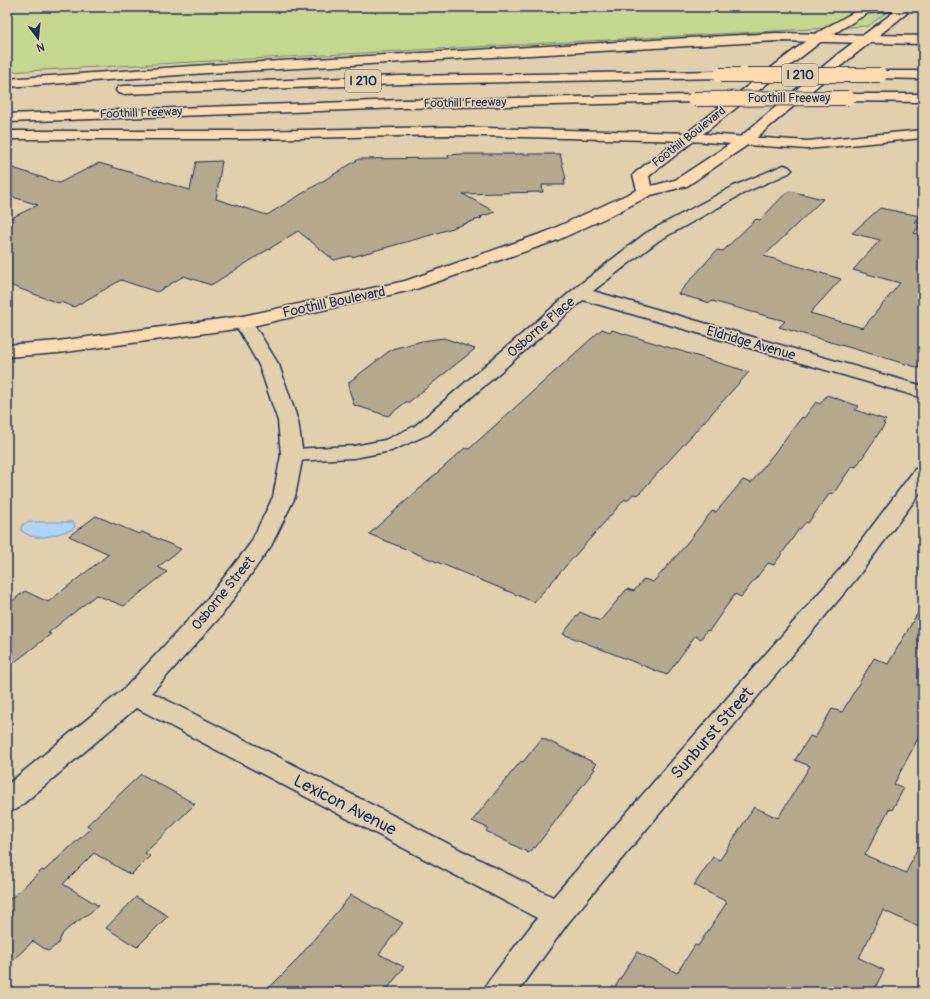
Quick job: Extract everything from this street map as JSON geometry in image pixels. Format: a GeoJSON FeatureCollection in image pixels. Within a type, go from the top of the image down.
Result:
{"type":"FeatureCollection","features":[{"type":"Feature","properties":{"kind":"main road","name":"Foothill Boulevard"},"geometry":{"type":"LineString","coordinates":[[7,351],[58,347],[243,322],[410,285],[552,236],[606,212],[645,192],[681,183],[744,141],[843,57],[901,13],[895,7],[865,10],[819,37],[641,175],[645,192]]}},
{"type":"Feature","properties":{"kind":"main road"},"geometry":{"type":"LineString","coordinates":[[7,83],[777,37],[923,40]]}},
{"type":"Feature","properties":{"kind":"main road","name":"Foothill Freeway"},"geometry":{"type":"LineString","coordinates":[[112,90],[401,80],[720,75],[923,75]]}},
{"type":"Feature","properties":{"kind":"main road"},"geometry":{"type":"LineString","coordinates":[[7,94],[82,91]]}},
{"type":"Feature","properties":{"kind":"main road","name":"Foothill Freeway"},"geometry":{"type":"LineString","coordinates":[[7,118],[388,105],[694,99],[923,98]]}},
{"type":"Feature","properties":{"kind":"main road"},"geometry":{"type":"LineString","coordinates":[[7,135],[246,135],[447,131],[690,136],[807,145],[923,134]]}},
{"type":"Feature","properties":{"kind":"street","name":"Osborne Place"},"geometry":{"type":"LineString","coordinates":[[292,455],[354,452],[391,445],[422,430],[580,294],[652,237],[740,189],[784,170]]}},
{"type":"Feature","properties":{"kind":"street","name":"Eldridge Avenue"},"geometry":{"type":"LineString","coordinates":[[580,294],[923,392]]}},
{"type":"Feature","properties":{"kind":"street","name":"Osborne Street"},"geometry":{"type":"LineString","coordinates":[[7,801],[134,695],[213,610],[260,546],[284,497],[292,455],[288,421],[269,365],[243,322]]}},
{"type":"Feature","properties":{"kind":"street","name":"Sunburst Street"},"geometry":{"type":"LineString","coordinates":[[499,992],[556,914],[848,574],[923,474]]}},
{"type":"Feature","properties":{"kind":"street","name":"Lexicon Avenue"},"geometry":{"type":"LineString","coordinates":[[134,695],[556,914]]}},
{"type":"Feature","properties":{"kind":"green space"},"geometry":{"type":"Polygon","coordinates":[[[7,7],[894,7],[868,26],[7,72],[7,7]]]}},
{"type":"Feature","properties":{"kind":"water"},"geometry":{"type":"Polygon","coordinates":[[[28,522],[72,522],[74,523],[75,527],[71,530],[58,534],[38,537],[26,534],[21,530],[22,525],[28,522]]]}},
{"type":"Feature","properties":{"kind":"building"},"geometry":{"type":"Polygon","coordinates":[[[560,154],[566,179],[564,179],[565,185],[542,185],[543,192],[463,194],[495,212],[480,217],[482,218],[431,235],[352,257],[350,256],[334,260],[298,231],[211,285],[184,276],[157,292],[121,280],[74,307],[60,302],[58,303],[7,284],[7,220],[38,205],[7,195],[7,166],[59,183],[99,163],[190,190],[196,162],[222,161],[216,199],[267,215],[359,159],[449,158],[448,155],[560,154]]]}},
{"type":"Feature","properties":{"kind":"building"},"geometry":{"type":"Polygon","coordinates":[[[790,191],[823,199],[764,256],[841,279],[810,313],[863,328],[900,283],[853,270],[880,240],[852,233],[880,208],[920,216],[915,222],[922,223],[914,233],[923,236],[923,369],[779,327],[785,321],[712,301],[710,303],[678,294],[717,250],[723,251],[756,219],[760,220],[785,194],[790,191]]]}},
{"type":"Feature","properties":{"kind":"building"},"geometry":{"type":"Polygon","coordinates":[[[602,329],[610,332],[612,330],[749,372],[638,495],[633,494],[627,501],[625,499],[534,602],[369,534],[465,448],[469,449],[602,329]]]}},
{"type":"Feature","properties":{"kind":"building"},"geometry":{"type":"Polygon","coordinates":[[[444,338],[475,349],[409,402],[406,402],[388,416],[354,405],[349,389],[349,382],[392,349],[422,341],[444,338]]]}},
{"type":"Feature","properties":{"kind":"building"},"geometry":{"type":"Polygon","coordinates":[[[827,395],[858,406],[855,410],[886,420],[883,423],[885,424],[856,467],[852,466],[833,494],[830,493],[808,523],[806,522],[799,529],[774,565],[768,563],[741,597],[735,594],[709,631],[707,630],[701,639],[695,636],[667,675],[563,634],[580,612],[600,621],[627,589],[634,591],[644,579],[653,582],[679,553],[712,511],[716,512],[743,480],[751,483],[802,417],[804,418],[816,402],[820,404],[827,395]]]}},
{"type":"Feature","properties":{"kind":"building"},"geometry":{"type":"Polygon","coordinates":[[[96,516],[139,534],[142,532],[181,549],[158,567],[167,572],[124,606],[96,595],[48,633],[51,634],[7,668],[7,605],[25,591],[48,602],[109,554],[69,536],[96,516]]]}},
{"type":"Feature","properties":{"kind":"building"},"geometry":{"type":"Polygon","coordinates":[[[923,604],[923,729],[894,784],[904,788],[892,810],[889,809],[865,855],[906,873],[923,836],[923,929],[883,910],[859,958],[884,970],[873,992],[612,992],[637,952],[677,973],[695,945],[698,946],[727,902],[694,885],[713,857],[720,860],[754,807],[778,818],[810,766],[795,760],[810,736],[815,738],[832,709],[842,712],[874,658],[888,664],[923,604]]]}},
{"type":"Feature","properties":{"kind":"building"},"geometry":{"type":"Polygon","coordinates":[[[542,738],[597,764],[593,768],[595,769],[535,848],[533,847],[529,853],[486,831],[488,828],[472,821],[521,761],[523,762],[542,738]]]}},
{"type":"Feature","properties":{"kind":"building"},"geometry":{"type":"Polygon","coordinates":[[[141,774],[195,804],[145,853],[150,856],[131,875],[94,853],[63,884],[99,906],[63,933],[58,944],[48,951],[33,941],[7,966],[7,902],[91,828],[87,825],[141,774]]]}},
{"type":"Feature","properties":{"kind":"building"},"geometry":{"type":"Polygon","coordinates":[[[351,895],[403,923],[379,954],[404,967],[385,992],[265,992],[294,963],[351,895]]]}},
{"type":"Feature","properties":{"kind":"building"},"geometry":{"type":"Polygon","coordinates":[[[136,897],[168,916],[137,947],[106,928],[136,897]]]}}]}
